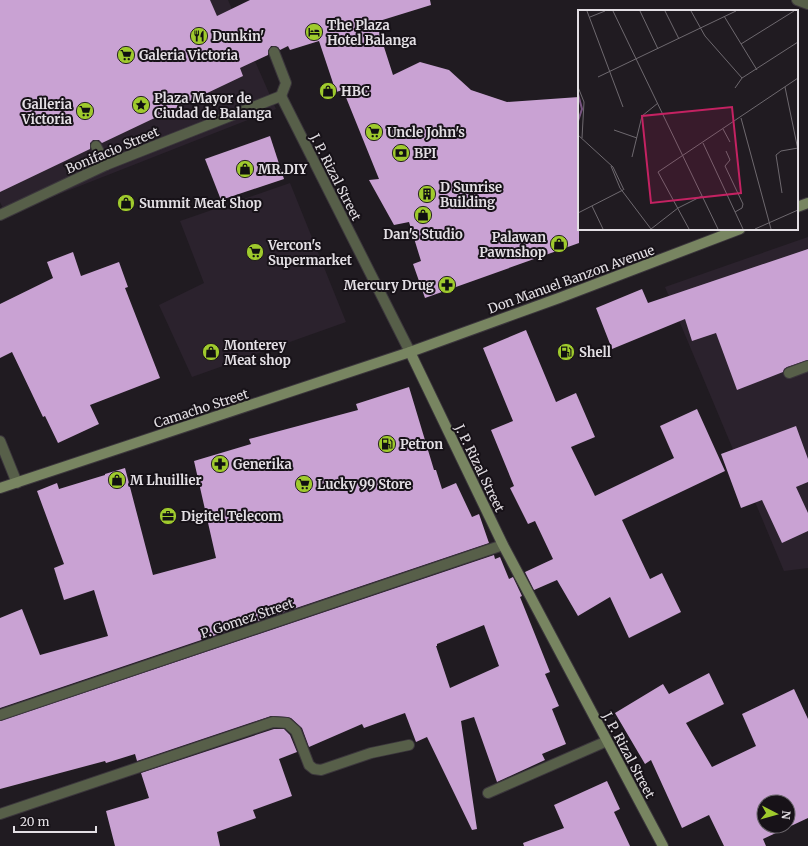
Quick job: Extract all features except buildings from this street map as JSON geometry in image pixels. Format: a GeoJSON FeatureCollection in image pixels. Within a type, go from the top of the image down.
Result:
{"type":"FeatureCollection","features":[{"type":"Feature","properties":{"kind":"main road"},"geometry":{"type":"LineString","coordinates":[[798,207],[808,203]]}},
{"type":"Feature","properties":{"kind":"main road","name":"Don Manuel Banzon Avenue"},"geometry":{"type":"LineString","coordinates":[[410,352],[559,298],[737,230]]}},
{"type":"Feature","properties":{"kind":"main road","name":"Camacho Street"},"geometry":{"type":"LineString","coordinates":[[0,488],[410,352]]}},
{"type":"Feature","properties":{"kind":"main road","name":"J. P. Rizal Street"},"geometry":{"type":"LineString","coordinates":[[410,352],[503,545],[664,846]]}},
{"type":"Feature","properties":{"kind":"street"},"geometry":{"type":"LineString","coordinates":[[798,0],[808,4]]}},
{"type":"Feature","properties":{"kind":"street"},"geometry":{"type":"LineString","coordinates":[[274,52],[286,83],[281,96]]}},
{"type":"Feature","properties":{"kind":"street","name":"Bonifacio Street"},"geometry":{"type":"LineString","coordinates":[[0,215],[106,165],[281,96]]}},
{"type":"Feature","properties":{"kind":"street","name":"J. P. Rizal Street"},"geometry":{"type":"LineString","coordinates":[[281,96],[410,352]]}},
{"type":"Feature","properties":{"kind":"street"},"geometry":{"type":"LineString","coordinates":[[96,146],[106,165]]}},
{"type":"Feature","properties":{"kind":"street"},"geometry":{"type":"LineString","coordinates":[[789,373],[808,366]]}},
{"type":"Feature","properties":{"kind":"street"},"geometry":{"type":"LineString","coordinates":[[0,441],[17,483]]}},
{"type":"Feature","properties":{"kind":"street","name":"P. Gomez Street"},"geometry":{"type":"LineString","coordinates":[[0,715],[503,545]]}},
{"type":"Feature","properties":{"kind":"street"},"geometry":{"type":"LineString","coordinates":[[0,814],[273,722],[287,723],[296,731],[309,765],[314,769],[321,770],[371,753],[410,745]]}},
{"type":"Feature","properties":{"kind":"street"},"geometry":{"type":"LineString","coordinates":[[488,793],[607,741]]}},
{"type":"Feature","properties":{"kind":"shaded area","name":"Galeria Victoria"},"geometry":{"type":"Polygon","coordinates":[[[0,0],[228,0],[276,109],[6,215],[0,202],[0,0]]]}},
{"type":"Feature","properties":{"kind":"shaded area","name":"Vercon's Supermarket"},"geometry":{"type":"Polygon","coordinates":[[[290,183],[346,322],[192,377],[159,305],[204,283],[180,221],[290,183]]]}},
{"type":"Feature","properties":{"kind":"shaded area"},"geometry":{"type":"Polygon","coordinates":[[[808,237],[808,568],[784,571],[665,287],[808,237]]]}},
{"type":"Feature","properties":{"kind":"place","name":"The Plaza Hotel Balanga"},"geometry":{"type":"Point","coordinates":[314,32]}},
{"type":"Feature","properties":{"kind":"place","name":"Dunkin'"},"geometry":{"type":"Point","coordinates":[199,36]}},
{"type":"Feature","properties":{"kind":"place","name":"Galeria Victoria"},"geometry":{"type":"Point","coordinates":[126,55]}},
{"type":"Feature","properties":{"kind":"place","name":"HBC"},"geometry":{"type":"Point","coordinates":[328,91]}},
{"type":"Feature","properties":{"kind":"place","name":"Plaza Mayor de Ciudad de Balanga"},"geometry":{"type":"Point","coordinates":[141,105]}},
{"type":"Feature","properties":{"kind":"place","name":"Galleria Victoria"},"geometry":{"type":"Point","coordinates":[85,111]}},
{"type":"Feature","properties":{"kind":"place","name":"Uncle John's"},"geometry":{"type":"Point","coordinates":[374,132]}},
{"type":"Feature","properties":{"kind":"place","name":"BPI"},"geometry":{"type":"Point","coordinates":[401,153]}},
{"type":"Feature","properties":{"kind":"place","name":"MR.DIY"},"geometry":{"type":"Point","coordinates":[245,169]}},
{"type":"Feature","properties":{"kind":"place","name":"D Sunrise Building"},"geometry":{"type":"Point","coordinates":[427,194]}},
{"type":"Feature","properties":{"kind":"place","name":"Summit Meat Shop"},"geometry":{"type":"Point","coordinates":[126,203]}},
{"type":"Feature","properties":{"kind":"place","name":"Dan's Studio"},"geometry":{"type":"Point","coordinates":[423,215]}},
{"type":"Feature","properties":{"kind":"place","name":"Palawan Pawnshop"},"geometry":{"type":"Point","coordinates":[559,244]}},
{"type":"Feature","properties":{"kind":"place","name":"Vercon's Supermarket"},"geometry":{"type":"Point","coordinates":[255,252]}},
{"type":"Feature","properties":{"kind":"place","name":"Mercury Drug"},"geometry":{"type":"Point","coordinates":[447,285]}},
{"type":"Feature","properties":{"kind":"place","name":"Monterey Meat shop"},"geometry":{"type":"Point","coordinates":[211,352]}},
{"type":"Feature","properties":{"kind":"place","name":"Shell"},"geometry":{"type":"Point","coordinates":[566,352]}},
{"type":"Feature","properties":{"kind":"place","name":"Petron"},"geometry":{"type":"Point","coordinates":[387,444]}},
{"type":"Feature","properties":{"kind":"place","name":"Generika"},"geometry":{"type":"Point","coordinates":[220,464]}},
{"type":"Feature","properties":{"kind":"place","name":"M Lhuillier"},"geometry":{"type":"Point","coordinates":[117,480]}},
{"type":"Feature","properties":{"kind":"place","name":"Lucky 99 Store"},"geometry":{"type":"Point","coordinates":[304,484]}},
{"type":"Feature","properties":{"kind":"place","name":"Digitel Telecom"},"geometry":{"type":"Point","coordinates":[168,516]}}]}
